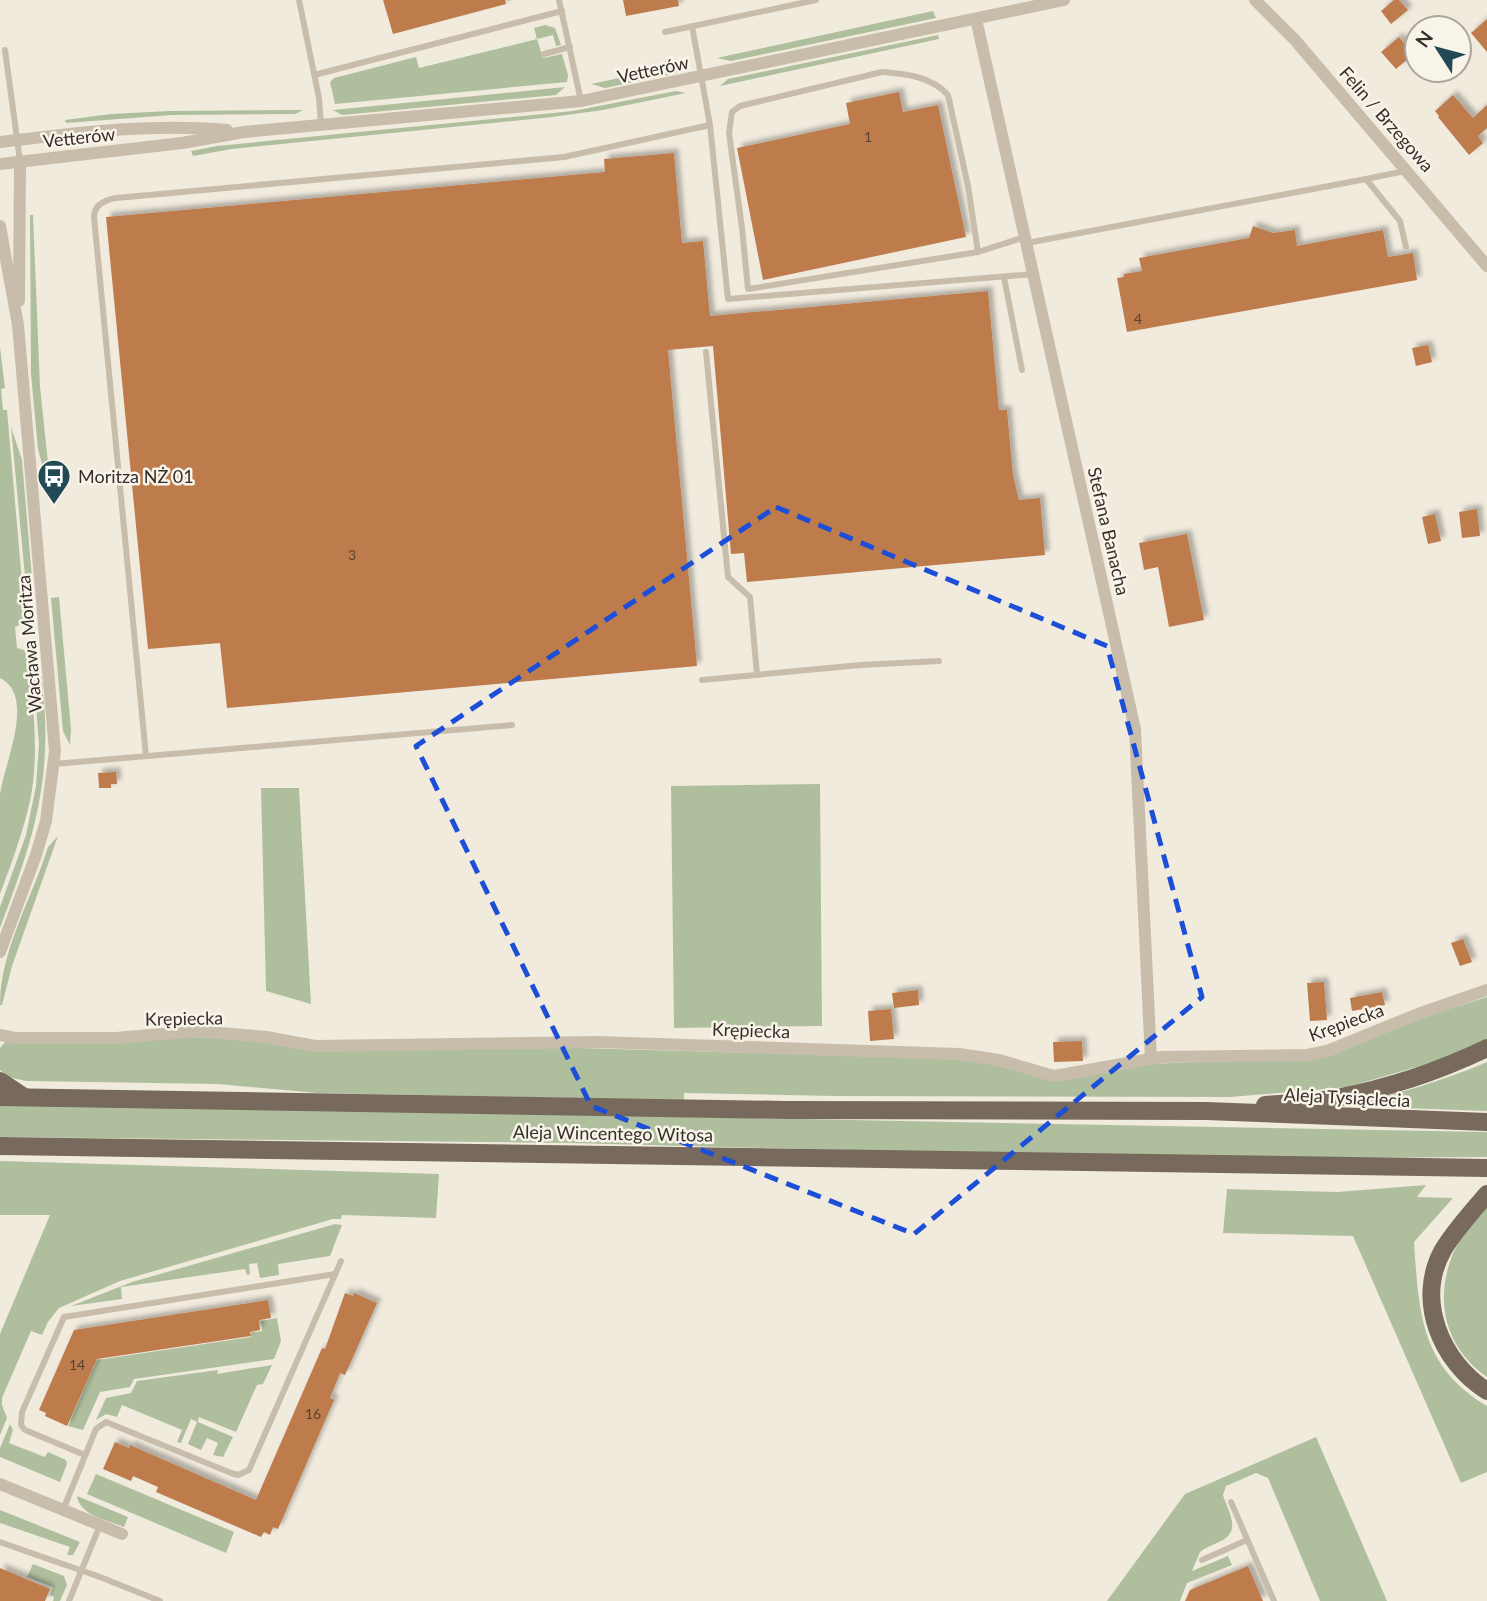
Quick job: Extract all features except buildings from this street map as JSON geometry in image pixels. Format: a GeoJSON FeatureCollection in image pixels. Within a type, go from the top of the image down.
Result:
{"type":"FeatureCollection","features":[{"type":"Feature","properties":{"kind":"main road"},"geometry":{"type":"LineString","coordinates":[[1206,1111],[1362,1093],[1433,1071],[1487,1048]]}},
{"type":"Feature","properties":{"kind":"main road"},"geometry":{"type":"LineString","coordinates":[[0,1081],[24,1097]]}},
{"type":"Feature","properties":{"kind":"main road","name":"Aleja Wincentego Witosa"},"geometry":{"type":"LineString","coordinates":[[0,1097],[786,1110],[1206,1111]]}},
{"type":"Feature","properties":{"kind":"main road","name":"Aleja Tysiąclecia"},"geometry":{"type":"LineString","coordinates":[[1206,1111],[1487,1122]]}},
{"type":"Feature","properties":{"kind":"main road","name":"Aleja Wincentego Witosa"},"geometry":{"type":"LineString","coordinates":[[0,1146],[1462,1168],[1487,1171]]}},
{"type":"Feature","properties":{"kind":"main road"},"geometry":{"type":"LineString","coordinates":[[1485,1197],[1442,1252],[1431,1294],[1436,1326],[1449,1354],[1464,1374],[1487,1391]]}},
{"type":"Feature","properties":{"kind":"street","name":"Vetterów"},"geometry":{"type":"LineString","coordinates":[[0,163],[182,143],[244,132],[581,101],[1060,0]]}},
{"type":"Feature","properties":{"kind":"street","name":"Felin / Brzegowa"},"geometry":{"type":"LineString","coordinates":[[1255,0],[1295,40],[1487,266]]}},
{"type":"Feature","properties":{"kind":"street","name":"Stefana Banacha"},"geometry":{"type":"LineString","coordinates":[[976,19],[1135,729],[1151,1059]]}},
{"type":"Feature","properties":{"kind":"street","name":"Vetterów"},"geometry":{"type":"LineString","coordinates":[[0,142],[141,127],[185,127],[244,132]]}},
{"type":"Feature","properties":{"kind":"street","name":"Wacława Moritza"},"geometry":{"type":"LineString","coordinates":[[18,325],[20,161]]}},
{"type":"Feature","properties":{"kind":"street","name":"Wacława Moritza"},"geometry":{"type":"LineString","coordinates":[[0,226],[18,325],[52,705],[54,764],[46,821],[0,951]]}},
{"type":"Feature","properties":{"kind":"street","name":"Krępiecka"},"geometry":{"type":"LineString","coordinates":[[0,1035],[15,1038],[116,1038],[197,1031],[266,1037],[315,1046],[598,1042],[959,1054],[999,1060],[1054,1076],[1151,1059],[1197,1055],[1307,1055],[1326,1051],[1487,990]]}},
{"type":"Feature","properties":{"kind":"street"},"geometry":{"type":"LineString","coordinates":[[0,1484],[122,1534]]}},
{"type":"Feature","properties":{"kind":"lane"},"geometry":{"type":"LineString","coordinates":[[299,0],[321,126]]}},
{"type":"Feature","properties":{"kind":"lane"},"geometry":{"type":"LineString","coordinates":[[559,0],[581,101]]}},
{"type":"Feature","properties":{"kind":"lane"},"geometry":{"type":"LineString","coordinates":[[665,32],[816,0]]}},
{"type":"Feature","properties":{"kind":"lane"},"geometry":{"type":"LineString","coordinates":[[314,75],[562,11]]}},
{"type":"Feature","properties":{"kind":"lane"},"geometry":{"type":"LineString","coordinates":[[692,26],[710,125],[728,299],[1034,274]]}},
{"type":"Feature","properties":{"kind":"lane"},"geometry":{"type":"LineString","coordinates":[[544,54],[570,47]]}},
{"type":"Feature","properties":{"kind":"lane"},"geometry":{"type":"LineString","coordinates":[[5,50],[20,161]]}},
{"type":"Feature","properties":{"kind":"lane"},"geometry":{"type":"LineString","coordinates":[[978,252],[954,121],[948,95],[941,87],[915,77],[882,72],[740,106],[732,112],[729,133],[748,289],[978,252],[1026,240],[1408,170]]}},
{"type":"Feature","properties":{"kind":"lane"},"geometry":{"type":"LineString","coordinates":[[146,756],[94,217],[100,204],[116,198],[564,157],[710,125]]}},
{"type":"Feature","properties":{"kind":"lane"},"geometry":{"type":"LineString","coordinates":[[1366,179],[1400,221],[1406,247]]}},
{"type":"Feature","properties":{"kind":"lane"},"geometry":{"type":"LineString","coordinates":[[1004,277],[1022,370]]}},
{"type":"Feature","properties":{"kind":"lane"},"geometry":{"type":"LineString","coordinates":[[706,352],[729,577],[750,597],[757,675]]}},
{"type":"Feature","properties":{"kind":"lane"},"geometry":{"type":"LineString","coordinates":[[702,680],[861,665],[939,661]]}},
{"type":"Feature","properties":{"kind":"lane"},"geometry":{"type":"LineString","coordinates":[[54,764],[512,725]]}},
{"type":"Feature","properties":{"kind":"lane"},"geometry":{"type":"LineString","coordinates":[[63,1510],[96,1429],[102,1423],[110,1422],[231,1473],[239,1475],[249,1470],[341,1261]]}},
{"type":"Feature","properties":{"kind":"lane"},"geometry":{"type":"LineString","coordinates":[[85,1455],[25,1430],[21,1425],[22,1412],[64,1317],[335,1274]]}},
{"type":"Feature","properties":{"kind":"lane"},"geometry":{"type":"LineString","coordinates":[[1231,1502],[1274,1601]]}},
{"type":"Feature","properties":{"kind":"lane"},"geometry":{"type":"LineString","coordinates":[[69,1601],[100,1525]]}},
{"type":"Feature","properties":{"kind":"lane"},"geometry":{"type":"LineString","coordinates":[[1202,1560],[1247,1540]]}},
{"type":"Feature","properties":{"kind":"lane"},"geometry":{"type":"LineString","coordinates":[[0,1542],[160,1601]]}},
{"type":"Feature","properties":{"kind":"highlighted area"},"geometry":{"type":"Polygon","coordinates":[[[776,507],[1107,646],[1202,997],[914,1234],[591,1106],[416,746],[776,507]]]}},
{"type":"Feature","properties":{"kind":"green space"},"geometry":{"type":"Polygon","coordinates":[[[933,11],[936,18],[731,61],[717,58],[933,11]]]}},
{"type":"Feature","properties":{"kind":"green space"},"geometry":{"type":"Polygon","coordinates":[[[545,25],[555,28],[561,45],[556,46],[553,35],[537,39],[534,28],[545,25]]]}},
{"type":"Feature","properties":{"kind":"green space"},"geometry":{"type":"Polygon","coordinates":[[[938,35],[939,39],[720,86],[728,79],[938,35]]]}},
{"type":"Feature","properties":{"kind":"green space"},"geometry":{"type":"Polygon","coordinates":[[[537,39],[543,58],[562,54],[568,75],[567,82],[335,104],[330,82],[334,78],[416,57],[419,68],[537,39]]]}},
{"type":"Feature","properties":{"kind":"green space"},"geometry":{"type":"Polygon","coordinates":[[[685,64],[676,73],[668,75],[605,88],[591,84],[685,64]]]}},
{"type":"Feature","properties":{"kind":"green space"},"geometry":{"type":"Polygon","coordinates":[[[565,87],[556,95],[342,115],[333,110],[565,87]]]}},
{"type":"Feature","properties":{"kind":"green space"},"geometry":{"type":"Polygon","coordinates":[[[676,91],[686,93],[603,110],[552,117],[232,149],[193,156],[191,151],[217,146],[573,111],[676,91]]]}},
{"type":"Feature","properties":{"kind":"green space"},"geometry":{"type":"Polygon","coordinates":[[[303,110],[295,114],[172,115],[66,123],[65,120],[169,111],[303,110]]]}},
{"type":"Feature","properties":{"kind":"green space"},"geometry":{"type":"Polygon","coordinates":[[[30,215],[33,215],[40,387],[49,472],[44,472],[38,449],[31,374],[30,215]]]}},
{"type":"Feature","properties":{"kind":"green space"},"geometry":{"type":"Polygon","coordinates":[[[0,347],[5,388],[1,389],[3,410],[7,410],[25,616],[22,624],[15,627],[17,648],[24,650],[29,662],[35,746],[28,809],[0,894],[0,795],[17,715],[16,700],[11,687],[0,678],[0,347]]]}},
{"type":"Feature","properties":{"kind":"green space"},"geometry":{"type":"Polygon","coordinates":[[[11,427],[22,460],[33,590],[26,587],[11,427]]]}},
{"type":"Feature","properties":{"kind":"green space"},"geometry":{"type":"Polygon","coordinates":[[[59,597],[71,729],[70,745],[63,731],[51,598],[59,597]]]}},
{"type":"Feature","properties":{"kind":"green space"},"geometry":{"type":"Polygon","coordinates":[[[32,656],[41,672],[44,702],[41,791],[21,871],[0,928],[0,907],[26,835],[36,786],[39,744],[32,656]]]}},
{"type":"Feature","properties":{"kind":"green space"},"geometry":{"type":"Polygon","coordinates":[[[820,784],[822,1026],[674,1028],[671,786],[820,784]]]}},
{"type":"Feature","properties":{"kind":"green space"},"geometry":{"type":"Polygon","coordinates":[[[261,788],[299,788],[311,1004],[266,991],[261,788]]]}},
{"type":"Feature","properties":{"kind":"green space"},"geometry":{"type":"Polygon","coordinates":[[[58,836],[0,1005],[1,985],[11,945],[48,847],[58,836]]]}},
{"type":"Feature","properties":{"kind":"green space"},"geometry":{"type":"Polygon","coordinates":[[[1487,997],[1487,1039],[1440,1060],[1348,1087],[1231,1097],[684,1093],[684,1100],[317,1093],[217,1084],[26,1081],[8,1077],[0,1070],[0,1048],[5,1042],[140,1041],[190,1037],[973,1059],[1043,1078],[1149,1064],[1329,1056],[1397,1027],[1487,997]]]}},
{"type":"Feature","properties":{"kind":"green space"},"geometry":{"type":"Polygon","coordinates":[[[1487,1062],[1487,1111],[1345,1106],[1417,1087],[1487,1062]]]}},
{"type":"Feature","properties":{"kind":"green space"},"geometry":{"type":"Polygon","coordinates":[[[0,1104],[1487,1132],[1487,1157],[1007,1154],[570,1143],[0,1137],[0,1104]]]}},
{"type":"Feature","properties":{"kind":"green space"},"geometry":{"type":"Polygon","coordinates":[[[0,1161],[439,1174],[436,1218],[342,1215],[341,1219],[333,1219],[120,1281],[59,1308],[42,1335],[31,1331],[2,1398],[7,1418],[0,1435],[0,1334],[50,1215],[0,1215],[0,1161]]]}},
{"type":"Feature","properties":{"kind":"green space"},"geometry":{"type":"Polygon","coordinates":[[[1426,1185],[1417,1197],[1453,1198],[1414,1242],[1418,1292],[1427,1335],[1448,1373],[1487,1406],[1487,1472],[1461,1483],[1353,1236],[1223,1233],[1227,1189],[1337,1192],[1426,1185]]]}},
{"type":"Feature","properties":{"kind":"green space"},"geometry":{"type":"Polygon","coordinates":[[[1487,1208],[1487,1377],[1473,1366],[1453,1339],[1444,1307],[1444,1290],[1455,1249],[1487,1208]]]}},
{"type":"Feature","properties":{"kind":"green space"},"geometry":{"type":"Polygon","coordinates":[[[335,1224],[342,1225],[330,1256],[278,1264],[279,1275],[260,1278],[257,1263],[249,1264],[250,1274],[247,1275],[245,1269],[121,1287],[122,1299],[71,1306],[132,1282],[335,1224]]]}},
{"type":"Feature","properties":{"kind":"green space"},"geometry":{"type":"Polygon","coordinates":[[[277,1318],[281,1341],[274,1359],[134,1379],[130,1387],[100,1392],[83,1430],[68,1426],[97,1360],[251,1337],[251,1333],[262,1331],[261,1321],[277,1318]]]}},
{"type":"Feature","properties":{"kind":"green space"},"geometry":{"type":"Polygon","coordinates":[[[272,1365],[263,1384],[257,1385],[236,1432],[199,1417],[198,1422],[233,1437],[223,1457],[213,1455],[218,1443],[207,1438],[201,1450],[188,1444],[197,1422],[191,1419],[181,1443],[177,1442],[182,1430],[122,1405],[117,1417],[106,1414],[96,1420],[106,1398],[131,1393],[137,1381],[218,1370],[217,1374],[272,1365]]]}},
{"type":"Feature","properties":{"kind":"green space"},"geometry":{"type":"Polygon","coordinates":[[[10,1424],[13,1430],[9,1443],[45,1457],[48,1452],[66,1460],[60,1482],[0,1457],[0,1448],[10,1424]]]}},
{"type":"Feature","properties":{"kind":"green space"},"geometry":{"type":"Polygon","coordinates":[[[1316,1437],[1387,1601],[1320,1601],[1268,1478],[1256,1473],[1226,1486],[1223,1495],[1232,1520],[1231,1532],[1221,1541],[1200,1552],[1192,1571],[1228,1556],[1232,1565],[1187,1583],[1180,1601],[1107,1601],[1185,1494],[1316,1437]]]}},
{"type":"Feature","properties":{"kind":"green space"},"geometry":{"type":"Polygon","coordinates":[[[96,1474],[234,1532],[226,1553],[87,1494],[96,1474]]]}},
{"type":"Feature","properties":{"kind":"green space"},"geometry":{"type":"Polygon","coordinates":[[[77,1496],[128,1517],[124,1527],[89,1513],[79,1503],[77,1496]]]}},
{"type":"Feature","properties":{"kind":"green space"},"geometry":{"type":"Polygon","coordinates":[[[0,1510],[80,1542],[73,1555],[67,1555],[70,1547],[0,1523],[0,1510]]]}},
{"type":"Feature","properties":{"kind":"green space"},"geometry":{"type":"Polygon","coordinates":[[[33,1564],[64,1576],[67,1585],[60,1601],[53,1601],[54,1597],[50,1595],[53,1587],[27,1577],[33,1564]]]}},
{"type":"Feature","properties":{"kind":"place","name":"Moritza NŻ 01"},"geometry":{"type":"Point","coordinates":[54,506]}}]}
